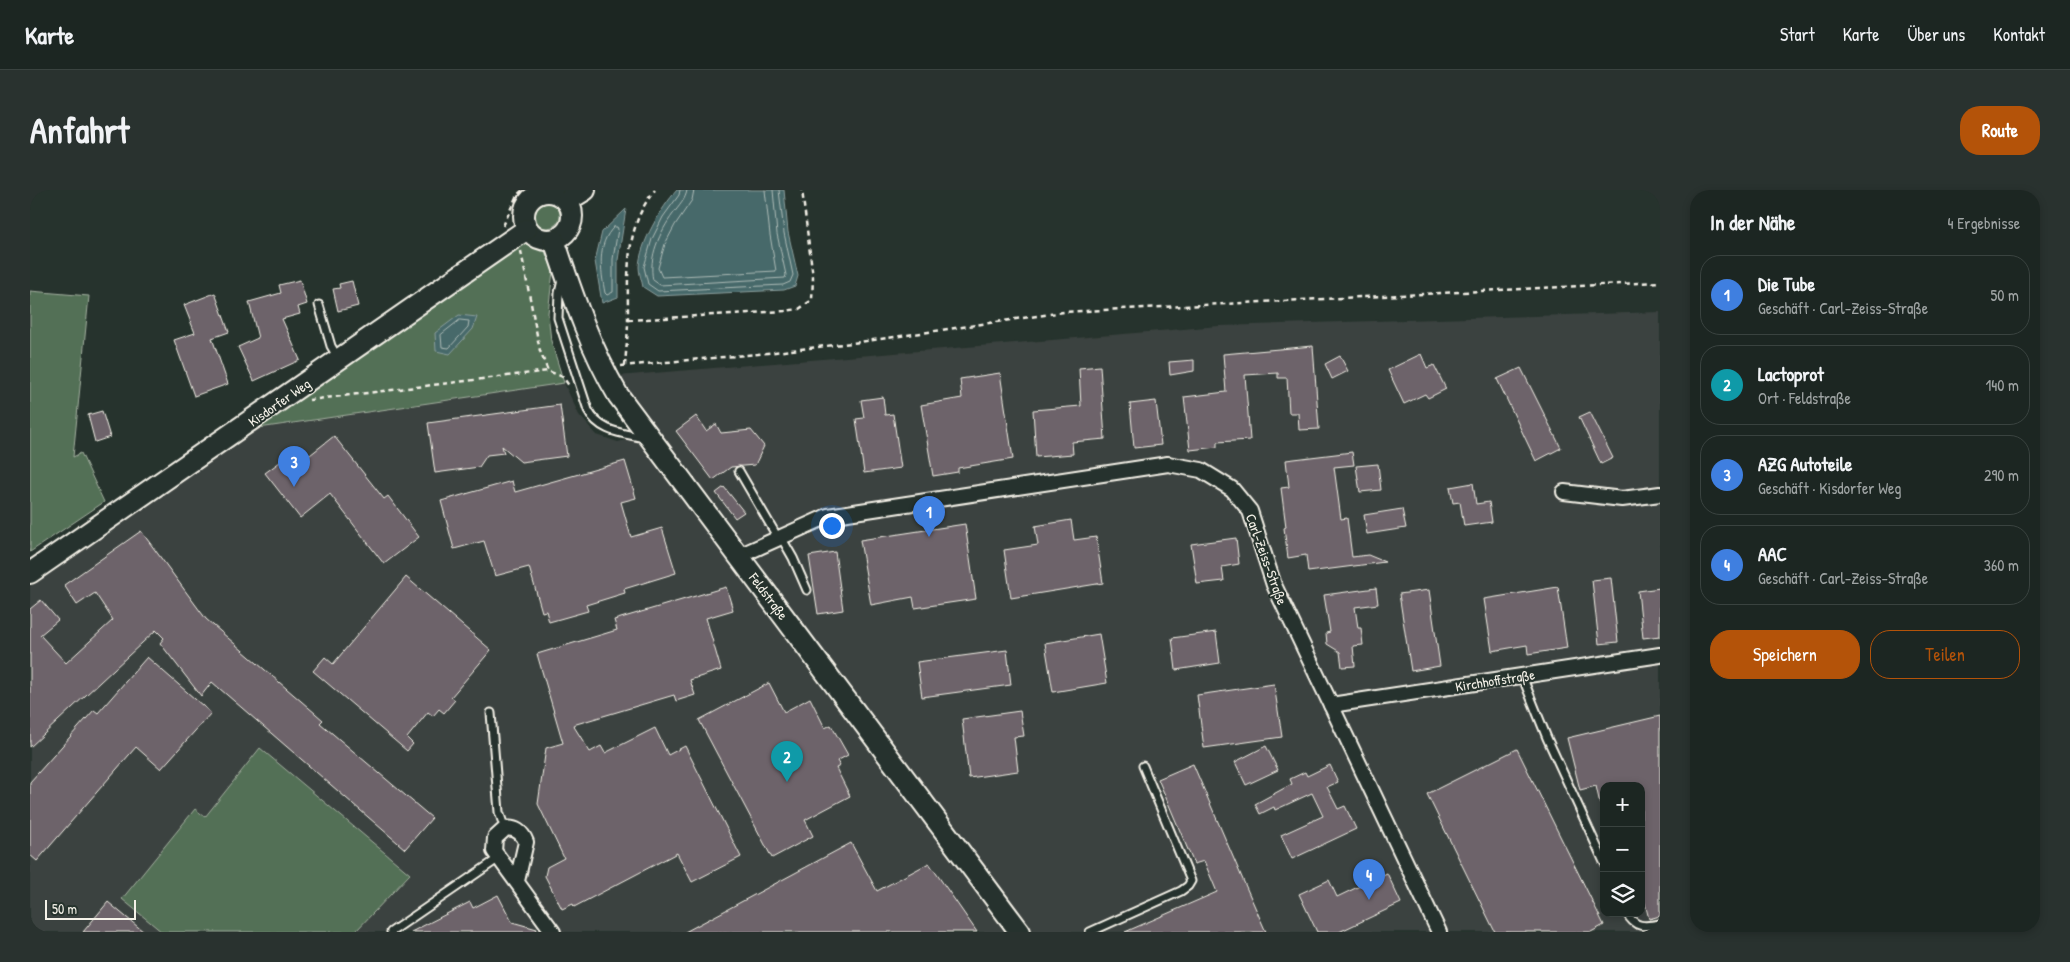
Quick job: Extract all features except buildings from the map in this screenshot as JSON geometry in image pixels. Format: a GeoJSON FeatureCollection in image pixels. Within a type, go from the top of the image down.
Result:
{"type":"FeatureCollection","features":[{"type":"Feature","properties":{"kind":"street"},"geometry":{"type":"LineString","coordinates":[[567,201],[585,190]]}},
{"type":"Feature","properties":{"kind":"street"},"geometry":{"type":"LineString","coordinates":[[554,193],[567,201],[572,216],[571,224],[562,236],[554,240],[539,239],[514,232],[524,222],[526,206],[538,194],[554,193]]}},
{"type":"Feature","properties":{"kind":"street","name":"Kisdorfer Weg"},"geometry":{"type":"LineString","coordinates":[[30,573],[340,360],[514,232]]}},
{"type":"Feature","properties":{"kind":"street","name":"Feldstraße"},"geometry":{"type":"LineString","coordinates":[[554,240],[590,342],[602,368],[618,395],[1020,932]]}},
{"type":"Feature","properties":{"kind":"street","name":"Carl-Zeiss-Straße"},"geometry":{"type":"LineString","coordinates":[[740,556],[828,516],[1168,464],[1201,470],[1232,489],[1250,511],[1274,585],[1439,932]]}},
{"type":"Feature","properties":{"kind":"street"},"geometry":{"type":"LineString","coordinates":[[1564,492],[1622,499],[1660,494]]}},
{"type":"Feature","properties":{"kind":"street","name":"Kirchhoffstraße"},"geometry":{"type":"LineString","coordinates":[[1330,705],[1660,655]]}},
{"type":"Feature","properties":{"kind":"street"},"geometry":{"type":"LineString","coordinates":[[517,881],[526,842],[520,832],[515,829],[504,829],[497,834],[493,842],[494,851],[553,932]]}},
{"type":"Feature","properties":{"kind":"lane"},"geometry":{"type":"LineString","coordinates":[[564,270],[559,293],[558,318],[592,420],[606,430],[651,440]]}},
{"type":"Feature","properties":{"kind":"lane"},"geometry":{"type":"LineString","coordinates":[[319,305],[331,346],[340,360]]}},
{"type":"Feature","properties":{"kind":"lane"},"geometry":{"type":"LineString","coordinates":[[739,471],[793,558],[807,590]]}},
{"type":"Feature","properties":{"kind":"lane"},"geometry":{"type":"LineString","coordinates":[[1522,676],[1547,738],[1600,853]]}},
{"type":"Feature","properties":{"kind":"lane"},"geometry":{"type":"LineString","coordinates":[[492,713],[499,812],[504,829]]}},
{"type":"Feature","properties":{"kind":"lane"},"geometry":{"type":"LineString","coordinates":[[1090,932],[1181,891],[1191,881],[1143,766]]}},
{"type":"Feature","properties":{"kind":"lane"},"geometry":{"type":"LineString","coordinates":[[391,932],[499,858]]}},
{"type":"Feature","properties":{"kind":"lane"},"geometry":{"type":"LineString","coordinates":[[1629,917],[1637,932]]}},
{"type":"Feature","properties":{"kind":"lane"},"geometry":{"type":"LineString","coordinates":[[1633,923],[1648,927],[1660,924]]}},
{"type":"Feature","properties":{"kind":"path"},"geometry":{"type":"LineString","coordinates":[[523,190],[517,195],[514,232],[525,264],[540,351],[548,371]]}},
{"type":"Feature","properties":{"kind":"path"},"geometry":{"type":"LineString","coordinates":[[625,366],[628,320],[627,266],[639,216],[655,190]]}},
{"type":"Feature","properties":{"kind":"path"},"geometry":{"type":"LineString","coordinates":[[628,320],[785,311],[799,309],[812,300],[813,277],[802,190]]}},
{"type":"Feature","properties":{"kind":"path"},"geometry":{"type":"LineString","coordinates":[[602,368],[758,354],[860,342],[1064,312],[1660,282]]}},
{"type":"Feature","properties":{"kind":"path"},"geometry":{"type":"LineString","coordinates":[[308,400],[548,371],[563,378],[573,391]]}},
{"type":"Feature","properties":{"kind":"shaded area"},"geometry":{"type":"Polygon","coordinates":[[[1660,312],[1660,932],[30,932],[30,586],[259,428],[564,383],[579,415],[597,435],[618,442],[656,432],[618,376],[1219,326],[1660,312]]]}},
{"type":"Feature","properties":{"kind":"green space"},"geometry":{"type":"Polygon","coordinates":[[[547,202],[556,206],[560,215],[556,224],[547,228],[538,224],[534,215],[538,206],[547,202]]]}},
{"type":"Feature","properties":{"kind":"green space"},"geometry":{"type":"Polygon","coordinates":[[[527,242],[544,249],[553,271],[548,313],[551,341],[564,383],[259,428],[527,242]]]}},
{"type":"Feature","properties":{"kind":"green space"},"geometry":{"type":"Polygon","coordinates":[[[30,291],[89,296],[73,457],[81,453],[104,502],[30,552],[30,291]]]}},
{"type":"Feature","properties":{"kind":"green space"},"geometry":{"type":"Polygon","coordinates":[[[260,748],[410,874],[355,932],[162,932],[122,899],[195,809],[205,817],[260,748]]]}},
{"type":"Feature","properties":{"kind":"water"},"geometry":{"type":"Polygon","coordinates":[[[677,190],[784,190],[788,232],[798,276],[795,286],[784,290],[657,296],[643,287],[639,267],[643,247],[652,226],[664,206],[677,190]]]}},
{"type":"Feature","properties":{"kind":"water"},"geometry":{"type":"Polygon","coordinates":[[[626,209],[618,260],[618,297],[602,303],[595,261],[602,232],[626,209]]]}},
{"type":"Feature","properties":{"kind":"water"},"geometry":{"type":"Polygon","coordinates":[[[459,315],[477,317],[473,329],[450,354],[436,351],[435,333],[459,315]]]}},
{"type":"Feature","properties":{"kind":"place","name":"AZG Autoteile"},"geometry":{"type":"Point","coordinates":[294,487]}},
{"type":"Feature","properties":{"kind":"place","name":"Die Tube"},"geometry":{"type":"Point","coordinates":[929,537]}},
{"type":"Feature","properties":{"kind":"place","name":"Lactoprot"},"geometry":{"type":"Point","coordinates":[787,782]}},
{"type":"Feature","properties":{"kind":"place","name":"AAC"},"geometry":{"type":"Point","coordinates":[1369,900]}}]}
